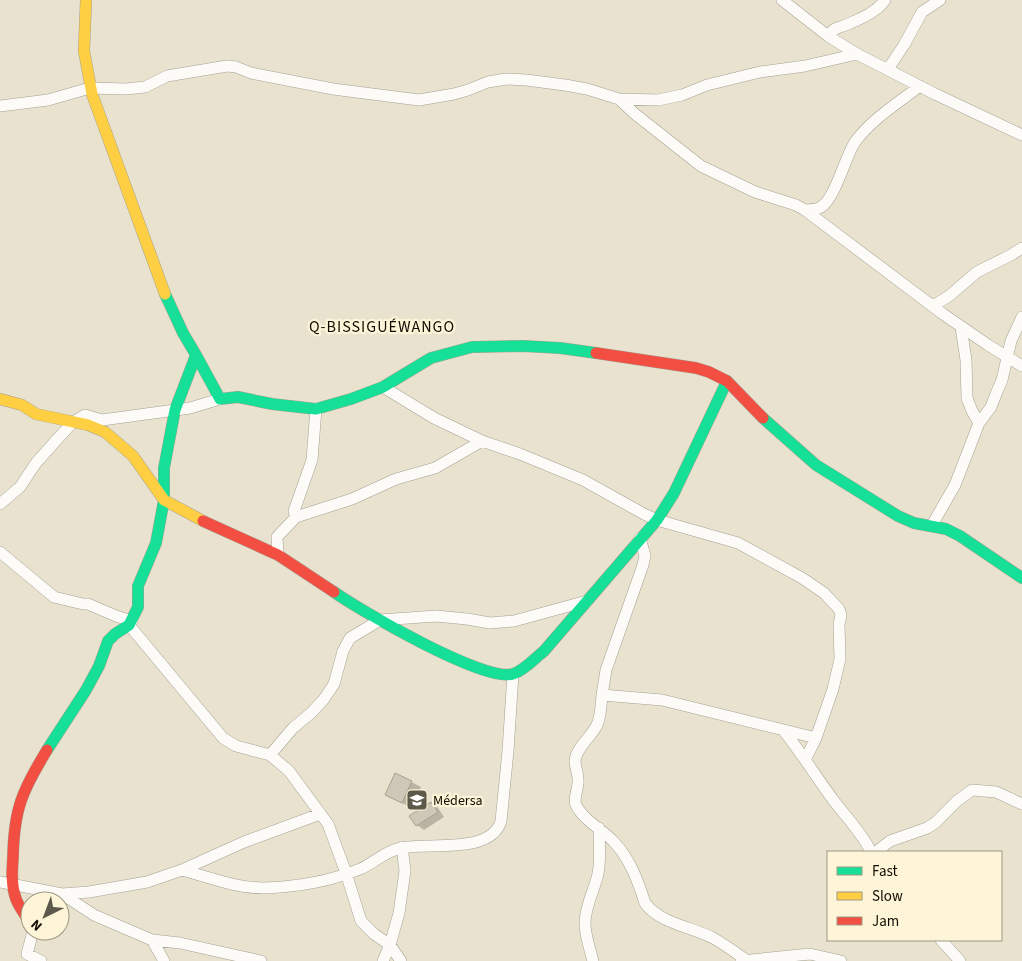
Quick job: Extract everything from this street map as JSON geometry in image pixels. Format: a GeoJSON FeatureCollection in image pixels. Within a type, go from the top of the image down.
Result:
{"type":"FeatureCollection","features":[{"type":"Feature","properties":{"kind":"street"},"geometry":{"type":"LineString","coordinates":[[86,0],[85,67],[98,113],[120,170],[146,250],[186,341],[196,355],[220,399]]}},
{"type":"Feature","properties":{"kind":"street"},"geometry":{"type":"LineString","coordinates":[[782,0],[828,36],[857,54],[1022,135]]}},
{"type":"Feature","properties":{"kind":"street"},"geometry":{"type":"LineString","coordinates":[[828,36],[834,28],[847,25],[877,9],[885,0]]}},
{"type":"Feature","properties":{"kind":"street"},"geometry":{"type":"LineString","coordinates":[[888,69],[922,12],[940,0]]}},
{"type":"Feature","properties":{"kind":"street"},"geometry":{"type":"LineString","coordinates":[[0,106],[48,100],[90,88],[126,89],[145,87],[167,76],[227,66],[236,67],[250,73],[333,90],[419,100],[468,90],[488,82],[506,79],[565,85],[619,99],[658,100],[682,95],[707,84],[857,54]]}},
{"type":"Feature","properties":{"kind":"street"},"geometry":{"type":"LineString","coordinates":[[805,210],[819,208],[825,204],[850,150],[857,140],[877,119],[920,86]]}},
{"type":"Feature","properties":{"kind":"street"},"geometry":{"type":"LineString","coordinates":[[619,99],[701,166],[755,192],[796,205],[805,210],[961,327],[1022,366]]}},
{"type":"Feature","properties":{"kind":"street"},"geometry":{"type":"LineString","coordinates":[[933,306],[949,296],[977,272],[1022,248]]}},
{"type":"Feature","properties":{"kind":"street"},"geometry":{"type":"LineString","coordinates":[[932,525],[955,485],[979,423],[991,407],[1002,380],[1006,356],[1022,317]]}},
{"type":"Feature","properties":{"kind":"street"},"geometry":{"type":"LineString","coordinates":[[961,327],[966,360],[967,398],[979,423]]}},
{"type":"Feature","properties":{"kind":"street"},"geometry":{"type":"LineString","coordinates":[[0,504],[20,487],[36,463],[73,422],[86,415],[102,420],[190,408],[220,399],[238,397],[272,404],[316,409],[383,387],[431,358],[451,352],[472,347],[522,346],[560,348],[676,364],[709,372],[727,381],[755,411],[816,465],[898,516],[914,522],[946,529],[960,536],[1022,578]]}},
{"type":"Feature","properties":{"kind":"street"},"geometry":{"type":"LineString","coordinates":[[20,906],[12,886],[14,839],[18,809],[23,792],[86,690],[99,666],[108,642],[115,634],[131,623],[138,607],[138,586],[156,543],[164,500],[164,468],[175,410],[196,355]]}},
{"type":"Feature","properties":{"kind":"street"},"geometry":{"type":"LineString","coordinates":[[0,398],[22,405],[36,414],[96,427],[112,436],[133,456],[164,500],[214,527],[278,555],[354,606],[441,652],[482,669],[502,674],[514,674],[544,651],[657,520],[674,493],[727,381]]}},
{"type":"Feature","properties":{"kind":"street"},"geometry":{"type":"LineString","coordinates":[[383,387],[434,418],[482,441],[520,454],[583,480],[657,520],[738,543],[811,583],[839,609],[841,651],[840,665],[816,738],[806,758]]}},
{"type":"Feature","properties":{"kind":"street"},"geometry":{"type":"LineString","coordinates":[[296,517],[294,511],[313,455],[316,409]]}},
{"type":"Feature","properties":{"kind":"street"},"geometry":{"type":"LineString","coordinates":[[278,555],[277,537],[296,517],[352,499],[396,479],[436,468],[482,441]]}},
{"type":"Feature","properties":{"kind":"street"},"geometry":{"type":"LineString","coordinates":[[640,538],[645,556],[643,565],[606,670],[598,723],[592,734],[578,751],[575,765],[578,781],[575,801],[581,813],[622,851],[632,868],[648,908],[656,914],[712,938],[743,960],[810,954],[841,961]]}},
{"type":"Feature","properties":{"kind":"street"},"geometry":{"type":"LineString","coordinates":[[0,552],[54,597],[88,604],[131,623],[223,738],[236,746],[270,755],[288,771],[328,824],[361,921],[369,930],[390,945],[402,961]]}},
{"type":"Feature","properties":{"kind":"street"},"geometry":{"type":"LineString","coordinates":[[270,755],[293,728],[324,699],[334,684],[343,651],[350,638],[380,620],[436,616],[490,623],[514,621],[587,601]]}},
{"type":"Feature","properties":{"kind":"street"},"geometry":{"type":"LineString","coordinates":[[182,870],[245,887],[262,888],[311,883],[361,868],[390,851],[402,847],[449,845],[481,841],[491,836],[498,829],[508,751],[514,674]]}},
{"type":"Feature","properties":{"kind":"street"},"geometry":{"type":"LineString","coordinates":[[602,695],[662,700],[816,738]]}},
{"type":"Feature","properties":{"kind":"street"},"geometry":{"type":"LineString","coordinates":[[784,731],[806,758],[834,801],[862,836],[870,851]]}},
{"type":"Feature","properties":{"kind":"street"},"geometry":{"type":"LineString","coordinates":[[877,851],[890,841],[935,823],[961,797],[972,790],[996,792],[1022,804]]}},
{"type":"Feature","properties":{"kind":"street"},"geometry":{"type":"LineString","coordinates":[[70,893],[147,882],[182,870],[244,842],[320,814]]}},
{"type":"Feature","properties":{"kind":"street"},"geometry":{"type":"LineString","coordinates":[[593,961],[586,936],[585,922],[598,874],[600,856],[599,828]]}},
{"type":"Feature","properties":{"kind":"street"},"geometry":{"type":"LineString","coordinates":[[383,961],[390,945],[399,913],[405,871],[402,847]]}},
{"type":"Feature","properties":{"kind":"street"},"geometry":{"type":"LineString","coordinates":[[0,882],[43,891]]}},
{"type":"Feature","properties":{"kind":"street"},"geometry":{"type":"LineString","coordinates":[[70,899],[94,915],[152,940],[180,943],[260,961]]}},
{"type":"Feature","properties":{"kind":"street"},"geometry":{"type":"LineString","coordinates":[[152,940],[164,961]]}},
{"type":"Feature","properties":{"kind":"street"},"geometry":{"type":"LineString","coordinates":[[30,941],[27,954],[41,961]]}},
{"type":"Feature","properties":{"kind":"street"},"geometry":{"type":"LineString","coordinates":[[942,941],[960,961]]}},
{"type":"Feature","properties":{"kind":"building"},"geometry":{"type":"Polygon","coordinates":[[[395,773],[412,781],[402,803],[385,795],[395,773]]]}},
{"type":"Feature","properties":{"kind":"building"},"geometry":{"type":"Polygon","coordinates":[[[431,802],[438,812],[416,826],[409,816],[431,802]]]}},
{"type":"Feature","properties":{"kind":"traffic: fast"},"geometry":{"type":"LineString","coordinates":[[47,750],[86,690],[99,666],[108,641],[129,625],[138,607],[138,586],[156,543],[164,500],[164,468],[175,410],[196,355],[183,333],[165,294]]}},
{"type":"Feature","properties":{"kind":"traffic: fast"},"geometry":{"type":"LineString","coordinates":[[196,355],[220,399],[238,397],[272,404],[316,409],[383,387],[431,358],[472,347],[523,346],[560,348],[596,353]]}},
{"type":"Feature","properties":{"kind":"traffic: fast"},"geometry":{"type":"LineString","coordinates":[[334,592],[395,629],[451,657],[477,668],[498,674],[513,674],[517,672],[526,667],[544,651],[657,520],[674,493],[727,381]]}},
{"type":"Feature","properties":{"kind":"traffic: fast"},"geometry":{"type":"LineString","coordinates":[[763,418],[816,465],[898,516],[914,523],[946,529],[960,536],[1022,578]]}},
{"type":"Feature","properties":{"kind":"traffic: slow"},"geometry":{"type":"LineString","coordinates":[[86,0],[84,51],[92,94],[165,294]]}},
{"type":"Feature","properties":{"kind":"traffic: slow"},"geometry":{"type":"LineString","coordinates":[[0,399],[22,405],[36,414],[88,425],[105,432],[133,456],[164,500],[203,521]]}},
{"type":"Feature","properties":{"kind":"traffic: jam"},"geometry":{"type":"LineString","coordinates":[[596,353],[696,368],[709,372],[727,381],[763,418]]}},
{"type":"Feature","properties":{"kind":"traffic: jam"},"geometry":{"type":"LineString","coordinates":[[203,521],[278,555],[334,592]]}},
{"type":"Feature","properties":{"kind":"traffic: jam"},"geometry":{"type":"LineString","coordinates":[[20,907],[13,889],[12,873],[15,826],[21,801],[31,777],[47,750]]}},
{"type":"Feature","properties":{"kind":"place","name":"Médersa"},"geometry":{"type":"Point","coordinates":[417,800]}},
{"type":"Feature","properties":{"kind":"district","name":"Q-BISSIGUÉWANGO"},"geometry":{"type":"Point","coordinates":[382,326]}}]}
